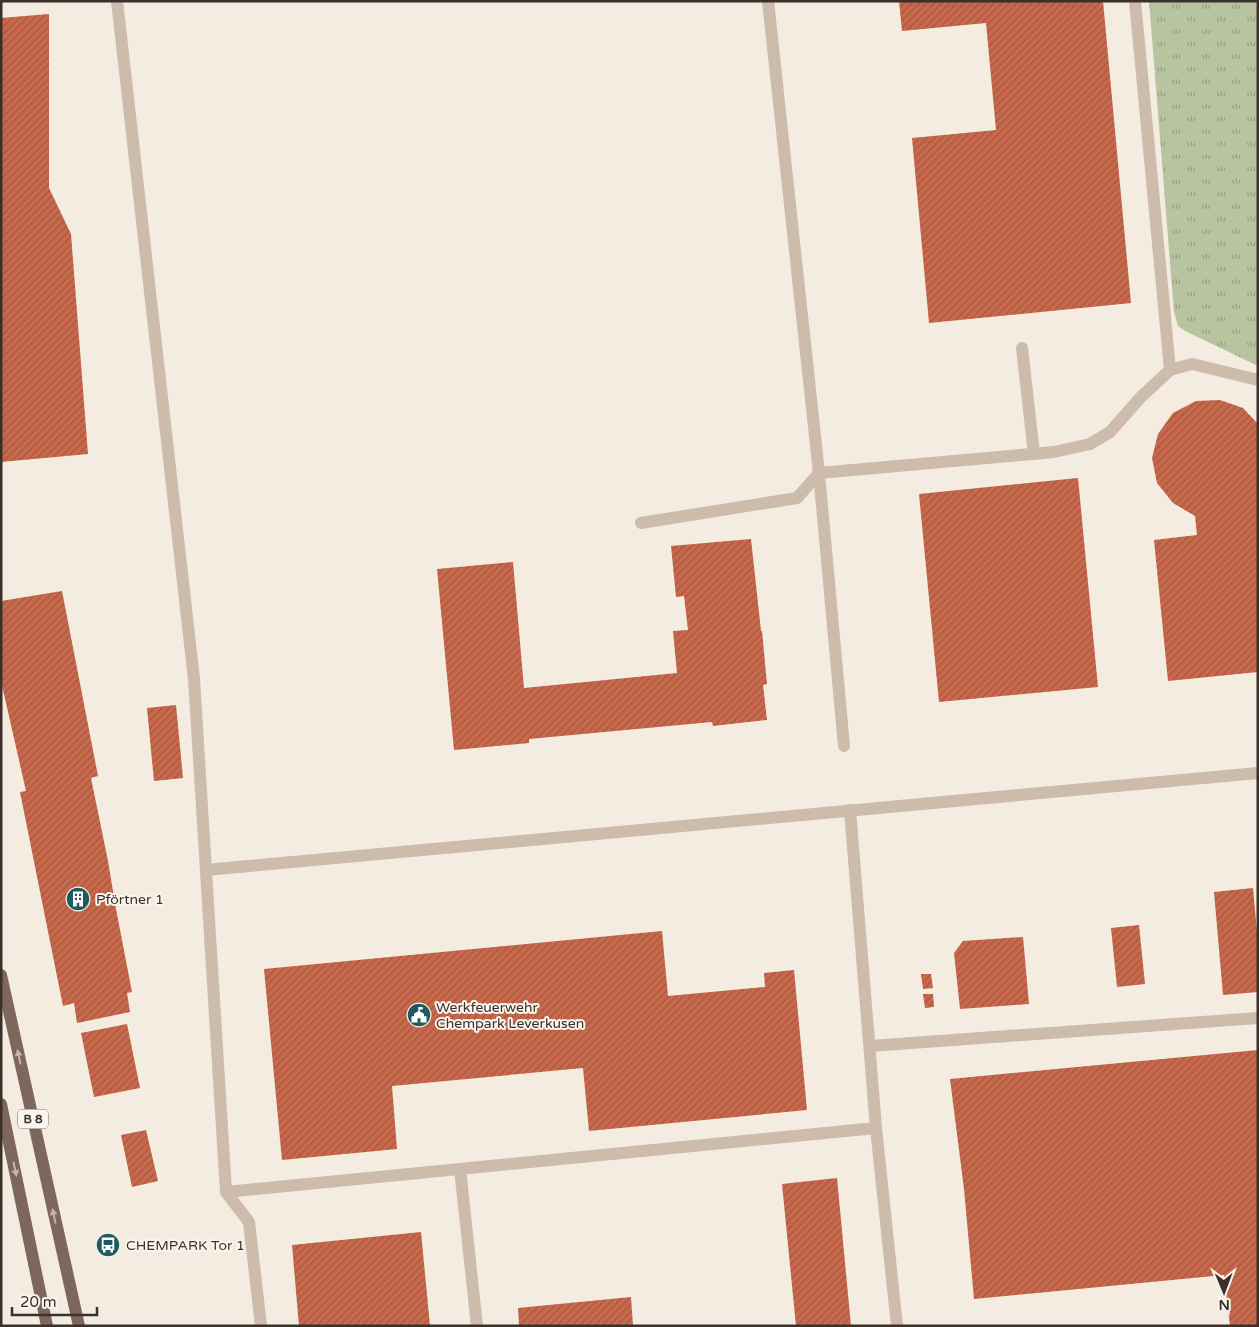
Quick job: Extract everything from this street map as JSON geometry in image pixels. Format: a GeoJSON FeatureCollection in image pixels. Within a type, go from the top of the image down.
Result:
{"type":"FeatureCollection","features":[{"type":"Feature","properties":{"kind":"main road","name":"B 8"},"geometry":{"type":"LineString","coordinates":[[1,975],[79,1326]]}},
{"type":"Feature","properties":{"kind":"main road","name":"B 8"},"geometry":{"type":"LineString","coordinates":[[1,1104],[46,1326]]}},
{"type":"Feature","properties":{"kind":"lane"},"geometry":{"type":"LineString","coordinates":[[116,1],[194,678],[226,1192],[249,1222],[261,1326]]}},
{"type":"Feature","properties":{"kind":"lane"},"geometry":{"type":"LineString","coordinates":[[768,1],[819,473],[844,746]]}},
{"type":"Feature","properties":{"kind":"lane"},"geometry":{"type":"LineString","coordinates":[[1135,1],[1170,370]]}},
{"type":"Feature","properties":{"kind":"lane"},"geometry":{"type":"LineString","coordinates":[[1022,348],[1034,454]]}},
{"type":"Feature","properties":{"kind":"lane"},"geometry":{"type":"LineString","coordinates":[[641,523],[797,498],[819,473],[1054,452],[1090,444],[1110,432],[1141,397],[1170,370],[1192,364],[1258,380]]}},
{"type":"Feature","properties":{"kind":"lane"},"geometry":{"type":"LineString","coordinates":[[206,870],[1258,773]]}},
{"type":"Feature","properties":{"kind":"lane"},"geometry":{"type":"LineString","coordinates":[[850,810],[876,1128],[897,1326]]}},
{"type":"Feature","properties":{"kind":"lane"},"geometry":{"type":"LineString","coordinates":[[870,1046],[1258,1018]]}},
{"type":"Feature","properties":{"kind":"lane"},"geometry":{"type":"LineString","coordinates":[[226,1192],[876,1128]]}},
{"type":"Feature","properties":{"kind":"lane"},"geometry":{"type":"LineString","coordinates":[[460,1169],[477,1326]]}},
{"type":"Feature","properties":{"kind":"green space"},"geometry":{"type":"Polygon","coordinates":[[[1149,1],[1258,1],[1258,366],[1178,326],[1174,312],[1149,1]]]}},
{"type":"Feature","properties":{"kind":"building"},"geometry":{"type":"Polygon","coordinates":[[[899,1],[1103,1],[1131,303],[929,323],[912,138],[996,130],[986,23],[902,31],[899,1]]]}},
{"type":"Feature","properties":{"kind":"building"},"geometry":{"type":"Polygon","coordinates":[[[49,14],[49,188],[71,234],[88,454],[1,462],[1,18],[49,14]]]}},
{"type":"Feature","properties":{"kind":"building"},"geometry":{"type":"Polygon","coordinates":[[[1220,400],[1243,408],[1258,424],[1258,672],[1168,681],[1154,540],[1197,535],[1195,516],[1173,503],[1157,483],[1152,458],[1158,434],[1173,413],[1196,401],[1220,400]]]}},
{"type":"Feature","properties":{"kind":"building"},"geometry":{"type":"Polygon","coordinates":[[[1078,478],[1098,687],[939,702],[919,494],[1078,478]]]}},
{"type":"Feature","properties":{"kind":"building"},"geometry":{"type":"Polygon","coordinates":[[[751,539],[767,684],[763,685],[767,720],[713,726],[712,722],[529,739],[529,743],[454,750],[437,569],[513,562],[524,688],[677,673],[673,631],[688,630],[684,596],[676,597],[671,546],[751,539]]]}},
{"type":"Feature","properties":{"kind":"building"},"geometry":{"type":"Polygon","coordinates":[[[62,591],[98,776],[91,778],[132,992],[127,993],[130,1012],[77,1023],[74,1003],[63,1006],[20,792],[26,791],[1,681],[1,601],[62,591]]]}},
{"type":"Feature","properties":{"kind":"building"},"geometry":{"type":"Polygon","coordinates":[[[176,705],[183,778],[154,781],[147,708],[176,705]]]}},
{"type":"Feature","properties":{"kind":"building"},"geometry":{"type":"Polygon","coordinates":[[[1253,888],[1258,943],[1258,992],[1223,995],[1214,892],[1253,888]]]}},
{"type":"Feature","properties":{"kind":"building"},"geometry":{"type":"Polygon","coordinates":[[[1139,925],[1145,984],[1117,987],[1111,928],[1139,925]]]}},
{"type":"Feature","properties":{"kind":"building"},"geometry":{"type":"Polygon","coordinates":[[[662,931],[668,996],[765,987],[764,973],[794,970],[807,1110],[589,1131],[583,1068],[392,1086],[397,1149],[282,1160],[264,969],[662,931]]]}},
{"type":"Feature","properties":{"kind":"building"},"geometry":{"type":"Polygon","coordinates":[[[1023,937],[1029,1004],[960,1009],[954,953],[963,941],[1023,937]]]}},
{"type":"Feature","properties":{"kind":"building"},"geometry":{"type":"Polygon","coordinates":[[[921,974],[931,974],[933,988],[923,989],[921,974]]]}},
{"type":"Feature","properties":{"kind":"building"},"geometry":{"type":"Polygon","coordinates":[[[923,994],[933,994],[934,1007],[925,1008],[923,994]]]}},
{"type":"Feature","properties":{"kind":"building"},"geometry":{"type":"Polygon","coordinates":[[[127,1024],[140,1088],[94,1097],[81,1033],[127,1024]]]}},
{"type":"Feature","properties":{"kind":"building"},"geometry":{"type":"Polygon","coordinates":[[[1258,1050],[1258,1326],[1230,1326],[1224,1275],[974,1299],[964,1189],[950,1079],[1258,1050]]]}},
{"type":"Feature","properties":{"kind":"building"},"geometry":{"type":"Polygon","coordinates":[[[146,1130],[158,1181],[132,1187],[121,1135],[146,1130]]]}},
{"type":"Feature","properties":{"kind":"building"},"geometry":{"type":"Polygon","coordinates":[[[837,1178],[851,1326],[796,1326],[782,1184],[837,1178]]]}},
{"type":"Feature","properties":{"kind":"building"},"geometry":{"type":"Polygon","coordinates":[[[421,1232],[430,1326],[299,1326],[292,1245],[421,1232]]]}},
{"type":"Feature","properties":{"kind":"building"},"geometry":{"type":"Polygon","coordinates":[[[631,1297],[633,1326],[519,1326],[518,1308],[631,1297]]]}},
{"type":"Feature","properties":{"kind":"place","name":"Pförtner 1"},"geometry":{"type":"Point","coordinates":[78,899]}},
{"type":"Feature","properties":{"kind":"place","name":"Werkfeuerwehr Chempark Leverkusen"},"geometry":{"type":"Point","coordinates":[419,1015]}},
{"type":"Feature","properties":{"kind":"place","name":"CHEMPARK Tor 1"},"geometry":{"type":"Point","coordinates":[108,1245]}}]}
